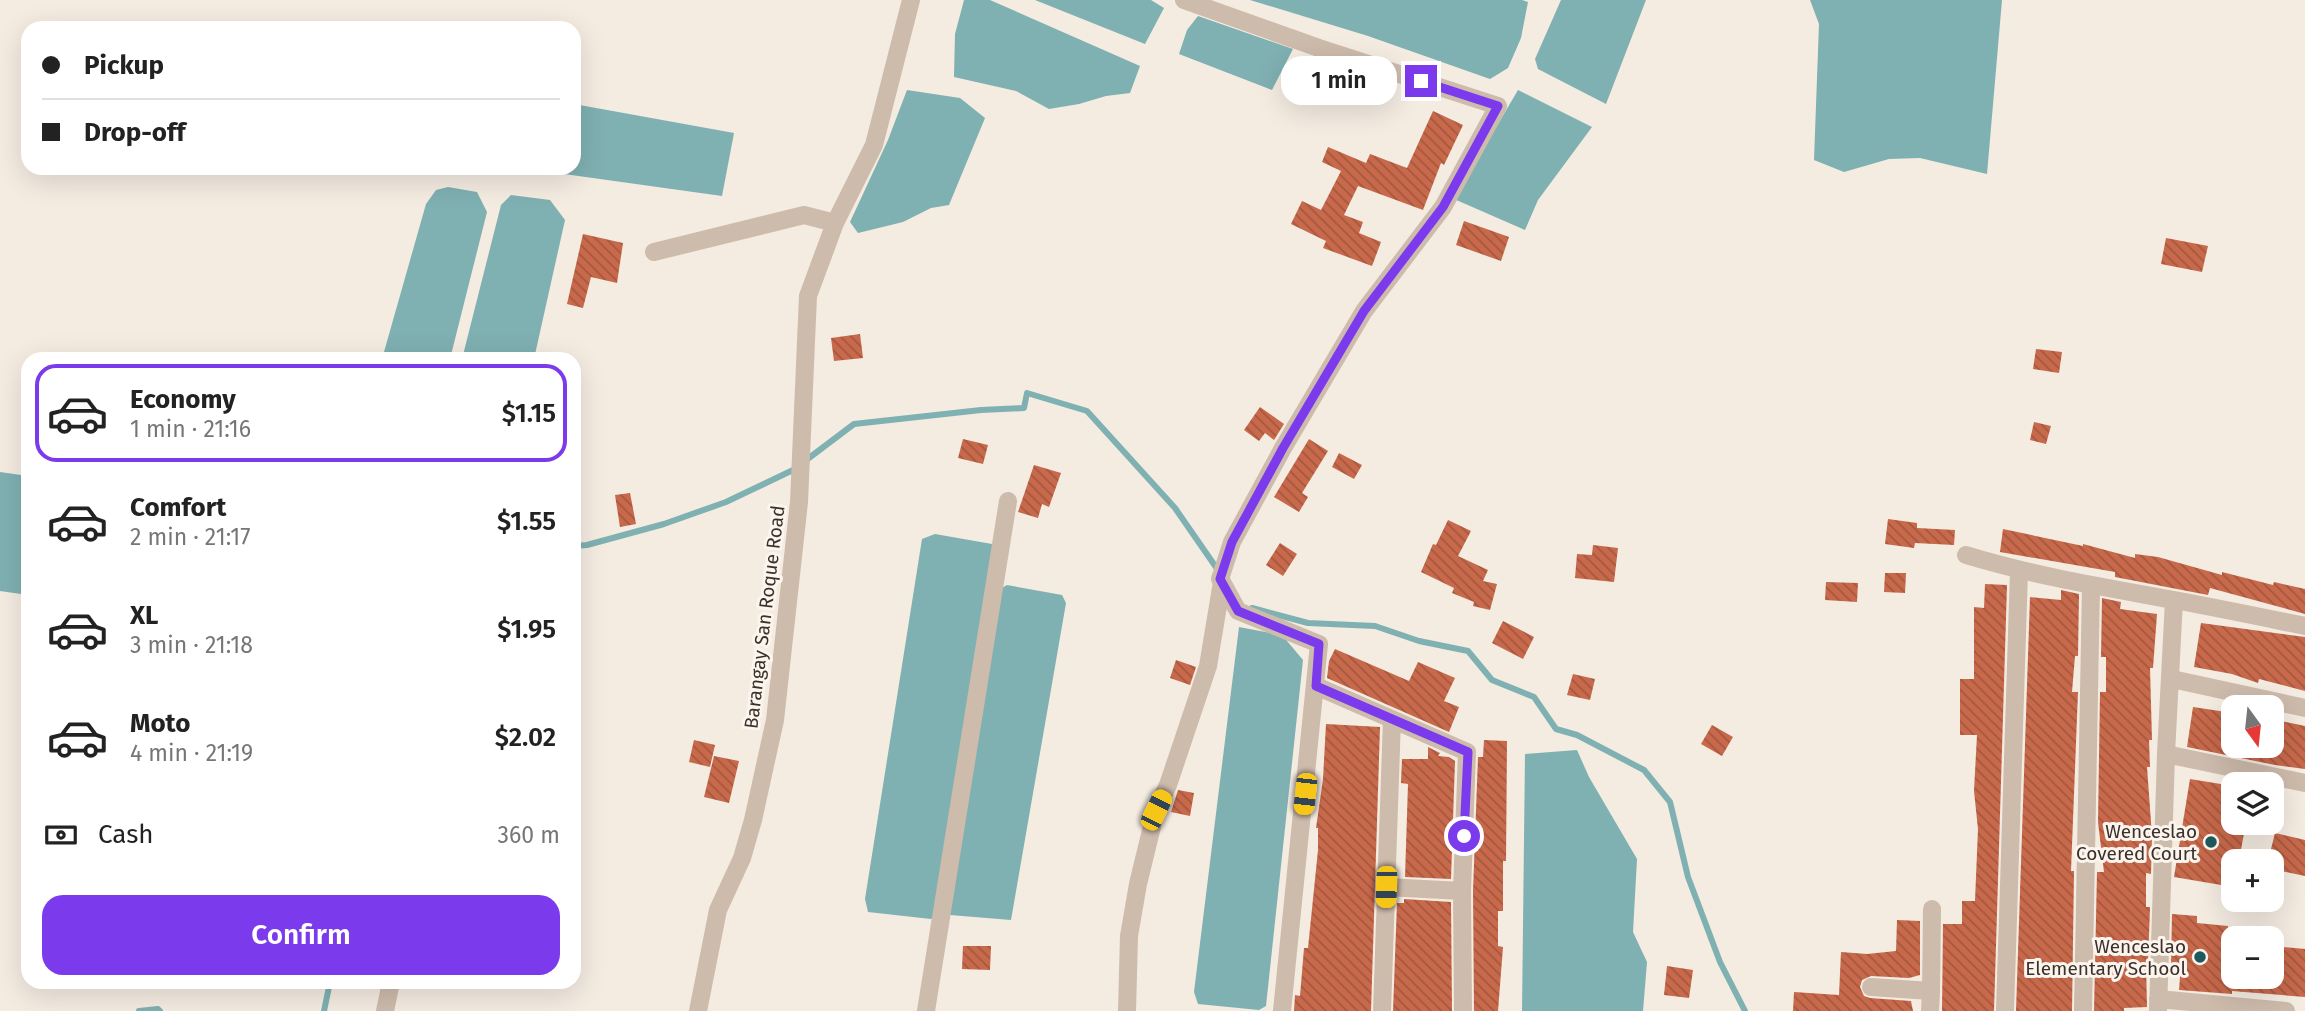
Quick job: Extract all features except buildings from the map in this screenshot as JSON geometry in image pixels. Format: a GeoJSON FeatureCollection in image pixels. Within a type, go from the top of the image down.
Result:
{"type":"FeatureCollection","features":[{"type":"Feature","properties":{"kind":"street","name":"Barangay San Roque Road"},"geometry":{"type":"LineString","coordinates":[[698,1011],[718,910],[742,858],[775,720],[799,502],[808,296],[835,223],[874,145],[911,0]]}},
{"type":"Feature","properties":{"kind":"street"},"geometry":{"type":"LineString","coordinates":[[1184,0],[1319,48],[1498,106],[1443,207],[1364,311],[1283,448],[1232,542],[1220,579],[1238,611],[1319,644],[1282,1011]]}},
{"type":"Feature","properties":{"kind":"street"},"geometry":{"type":"LineString","coordinates":[[654,252],[804,215],[835,223]]}},
{"type":"Feature","properties":{"kind":"street"},"geometry":{"type":"LineString","coordinates":[[926,1011],[1008,501]]}},
{"type":"Feature","properties":{"kind":"street"},"geometry":{"type":"LineString","coordinates":[[1966,555],[2019,571],[2305,626]]}},
{"type":"Feature","properties":{"kind":"street"},"geometry":{"type":"LineString","coordinates":[[2005,1011],[2019,571]]}},
{"type":"Feature","properties":{"kind":"street"},"geometry":{"type":"LineString","coordinates":[[1127,1011],[1129,936],[1138,884],[1156,810],[1168,785],[1208,666],[1222,582]]}},
{"type":"Feature","properties":{"kind":"street"},"geometry":{"type":"LineString","coordinates":[[2083,1011],[2091,586]]}},
{"type":"Feature","properties":{"kind":"street"},"geometry":{"type":"LineString","coordinates":[[2174,600],[2158,1005],[2286,1011]]}},
{"type":"Feature","properties":{"kind":"street"},"geometry":{"type":"LineString","coordinates":[[2172,679],[2305,708]]}},
{"type":"Feature","properties":{"kind":"street"},"geometry":{"type":"LineString","coordinates":[[1316,686],[1468,752],[1462,891],[1463,1011]]}},
{"type":"Feature","properties":{"kind":"street"},"geometry":{"type":"LineString","coordinates":[[1382,1011],[1392,719]]}},
{"type":"Feature","properties":{"kind":"street"},"geometry":{"type":"LineString","coordinates":[[2166,754],[2305,783]]}},
{"type":"Feature","properties":{"kind":"street"},"geometry":{"type":"LineString","coordinates":[[1386,887],[1462,891]]}},
{"type":"Feature","properties":{"kind":"street"},"geometry":{"type":"LineString","coordinates":[[1930,1011],[1932,909]]}},
{"type":"Feature","properties":{"kind":"street"},"geometry":{"type":"LineString","coordinates":[[1871,987],[1931,991]]}},
{"type":"Feature","properties":{"kind":"street"},"geometry":{"type":"LineString","coordinates":[[385,1011],[390,989]]}},
{"type":"Feature","properties":{"kind":"water"},"geometry":{"type":"Polygon","coordinates":[[[964,0],[990,0],[1140,66],[1130,93],[1049,109],[1016,91],[954,77],[955,34],[964,0]]]}},
{"type":"Feature","properties":{"kind":"water"},"geometry":{"type":"Polygon","coordinates":[[[1035,0],[1151,0],[1164,8],[1145,44],[1035,0]]]}},
{"type":"Feature","properties":{"kind":"water"},"geometry":{"type":"Polygon","coordinates":[[[1250,0],[1528,2],[1521,38],[1508,68],[1490,79],[1368,36],[1250,0]]]}},
{"type":"Feature","properties":{"kind":"water"},"geometry":{"type":"Polygon","coordinates":[[[1561,0],[1646,0],[1606,104],[1538,69],[1535,59],[1561,0]]]}},
{"type":"Feature","properties":{"kind":"water"},"geometry":{"type":"Polygon","coordinates":[[[1810,0],[2002,0],[1987,174],[1920,158],[1889,159],[1844,172],[1814,160],[1819,24],[1810,0]]]}},
{"type":"Feature","properties":{"kind":"water"},"geometry":{"type":"Polygon","coordinates":[[[1198,16],[1293,49],[1272,90],[1179,54],[1187,30],[1198,16]]]}},
{"type":"Feature","properties":{"kind":"water"},"geometry":{"type":"Polygon","coordinates":[[[907,90],[960,98],[985,118],[949,205],[931,208],[903,222],[858,233],[850,222],[888,140],[907,90]]]}},
{"type":"Feature","properties":{"kind":"water"},"geometry":{"type":"Polygon","coordinates":[[[1518,90],[1592,127],[1538,200],[1525,230],[1454,199],[1518,90]]]}},
{"type":"Feature","properties":{"kind":"water"},"geometry":{"type":"Polygon","coordinates":[[[581,105],[734,133],[722,196],[571,175],[581,175],[581,105]]]}},
{"type":"Feature","properties":{"kind":"water"},"geometry":{"type":"Polygon","coordinates":[[[448,187],[477,192],[487,212],[452,352],[384,352],[426,204],[436,190],[448,187]]]}},
{"type":"Feature","properties":{"kind":"water"},"geometry":{"type":"Polygon","coordinates":[[[511,195],[550,200],[565,220],[536,352],[464,352],[501,205],[511,195]]]}},
{"type":"Feature","properties":{"kind":"water"},"geometry":{"type":"Polygon","coordinates":[[[0,472],[21,475],[21,594],[0,591],[0,472]]]}},
{"type":"Feature","properties":{"kind":"water"},"geometry":{"type":"Polygon","coordinates":[[[935,534],[992,544],[993,557],[939,914],[931,919],[868,912],[865,899],[922,539],[935,534]]]}},
{"type":"Feature","properties":{"kind":"water"},"geometry":{"type":"Polygon","coordinates":[[[1007,585],[1062,595],[1066,603],[1011,920],[950,915],[947,908],[1000,589],[1007,585]]]}},
{"type":"Feature","properties":{"kind":"water"},"geometry":{"type":"Polygon","coordinates":[[[1239,627],[1282,635],[1303,660],[1266,1006],[1259,1010],[1198,1004],[1194,992],[1239,627]]]}},
{"type":"Feature","properties":{"kind":"water"},"geometry":{"type":"Polygon","coordinates":[[[1577,750],[1589,777],[1637,859],[1633,932],[1647,962],[1643,1011],[1522,1011],[1525,754],[1577,750]]]}},
{"type":"Feature","properties":{"kind":"waterway"},"geometry":{"type":"LineString","coordinates":[[581,545],[664,524],[726,502],[793,470],[854,424],[1024,408],[1027,393],[1087,411],[1175,508],[1220,573]]}},
{"type":"Feature","properties":{"kind":"waterway"},"geometry":{"type":"LineString","coordinates":[[1252,608],[1308,623],[1375,626],[1419,641],[1468,651],[1492,680],[1534,697],[1556,729],[1577,735],[1644,770],[1670,802],[1688,877],[1720,962],[1745,1011]]}},
{"type":"Feature","properties":{"kind":"waterway"},"geometry":{"type":"LineString","coordinates":[[324,1011],[329,989]]}},
{"type":"Feature","properties":{"kind":"waterway"},"geometry":{"type":"LineString","coordinates":[[139,1011],[160,1011]]}},
{"type":"Feature","properties":{"kind":"place","name":"Wenceslao Covered Court"},"geometry":{"type":"Point","coordinates":[2211,842]}},
{"type":"Feature","properties":{"kind":"place","name":"Wenceslao Elementary School"},"geometry":{"type":"Point","coordinates":[2200,957]}},
{"type":"Feature","properties":{"kind":"route"},"geometry":{"type":"LineString","coordinates":[[1421,81],[1498,106],[1443,207],[1364,311],[1283,448],[1232,542],[1220,579],[1238,611],[1319,644],[1316,686],[1468,752],[1464,836]]}}]}
